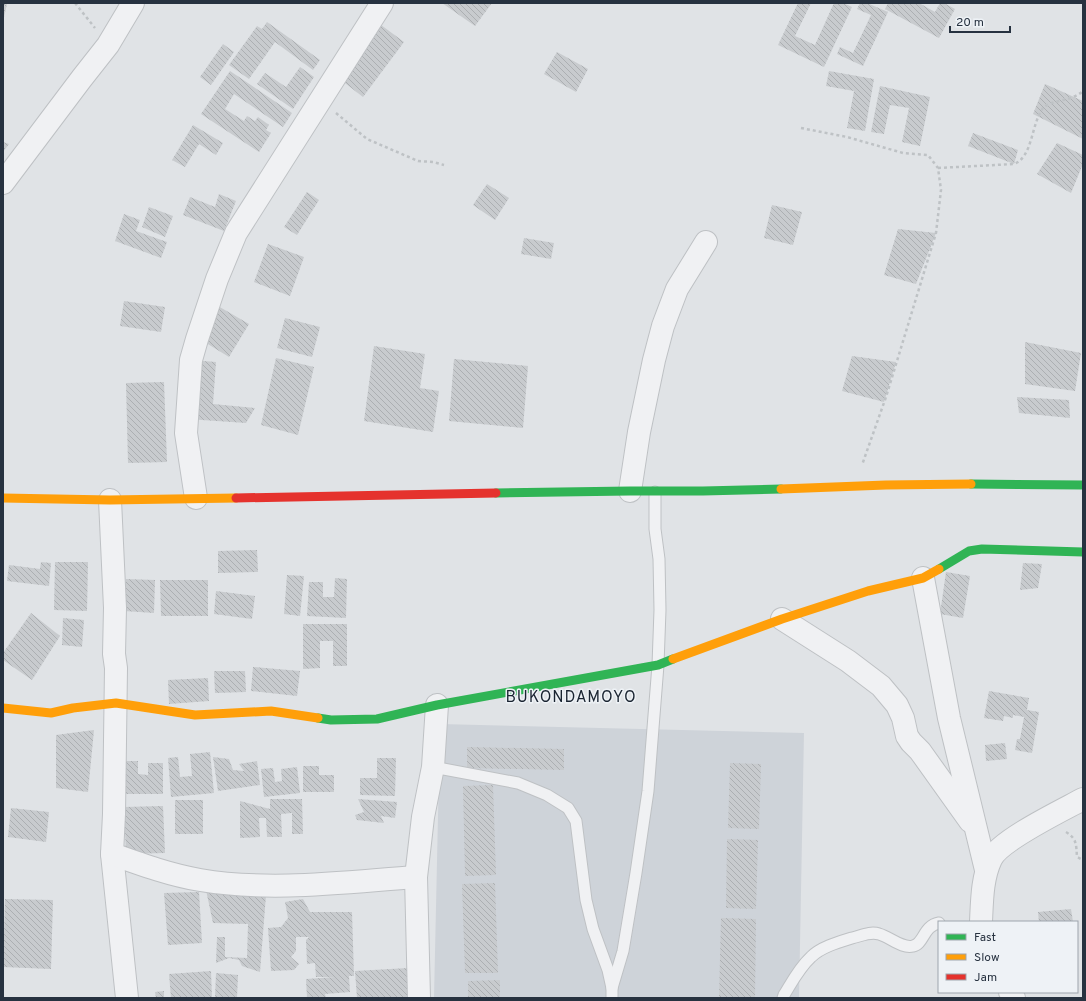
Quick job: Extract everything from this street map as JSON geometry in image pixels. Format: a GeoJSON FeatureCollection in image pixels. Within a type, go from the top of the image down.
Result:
{"type":"FeatureCollection","features":[{"type":"Feature","properties":{"kind":"street"},"geometry":{"type":"LineString","coordinates":[[3,183],[108,45],[133,3]]}},
{"type":"Feature","properties":{"kind":"street"},"geometry":{"type":"LineString","coordinates":[[196,498],[186,433],[191,360],[217,279],[236,233],[382,3]]}},
{"type":"Feature","properties":{"kind":"street"},"geometry":{"type":"LineString","coordinates":[[630,491],[639,432],[654,360],[663,326],[677,289],[706,242]]}},
{"type":"Feature","properties":{"kind":"street"},"geometry":{"type":"LineString","coordinates":[[3,498],[110,500],[630,491],[655,492],[923,484],[1083,485]]}},
{"type":"Feature","properties":{"kind":"street"},"geometry":{"type":"LineString","coordinates":[[110,500],[115,608],[114,654],[116,668],[112,854],[127,998]]}},
{"type":"Feature","properties":{"kind":"street"},"geometry":{"type":"LineString","coordinates":[[3,708],[52,713],[73,708],[116,703],[195,715],[271,711],[338,720],[377,720],[437,705],[658,665],[782,619],[868,591],[923,578],[969,550],[982,549],[1083,552]]}},
{"type":"Feature","properties":{"kind":"street"},"geometry":{"type":"LineString","coordinates":[[923,578],[949,718],[986,870]]}},
{"type":"Feature","properties":{"kind":"street"},"geometry":{"type":"LineString","coordinates":[[782,619],[848,661],[881,686],[897,705],[903,718],[907,736],[924,756],[976,830]]}},
{"type":"Feature","properties":{"kind":"street"},"geometry":{"type":"LineString","coordinates":[[419,998],[416,877],[423,817],[433,767],[437,705]]}},
{"type":"Feature","properties":{"kind":"street"},"geometry":{"type":"LineString","coordinates":[[981,921],[982,898],[986,870],[992,857],[1001,847],[1034,826],[1083,799]]}},
{"type":"Feature","properties":{"kind":"street"},"geometry":{"type":"LineString","coordinates":[[112,854],[143,865],[200,880],[229,883],[283,886],[416,877]]}},
{"type":"Feature","properties":{"kind":"lane"},"geometry":{"type":"LineString","coordinates":[[612,993],[623,951],[646,806],[658,665],[660,610],[659,559],[655,529],[655,492]]}},
{"type":"Feature","properties":{"kind":"lane"},"geometry":{"type":"LineString","coordinates":[[433,767],[518,783],[547,795],[568,808],[576,821],[586,900],[593,929],[608,970],[612,993]]}},
{"type":"Feature","properties":{"kind":"lane"},"geometry":{"type":"LineString","coordinates":[[783,998],[797,973],[811,956],[825,948],[872,933],[880,934],[906,946],[912,947],[917,945],[933,924],[938,923]]}},
{"type":"Feature","properties":{"kind":"path"},"geometry":{"type":"LineString","coordinates":[[75,3],[108,45]]}},
{"type":"Feature","properties":{"kind":"path"},"geometry":{"type":"LineString","coordinates":[[938,168],[1014,164],[1020,162],[1026,154],[1044,106],[1079,95],[1083,91]]}},
{"type":"Feature","properties":{"kind":"path"},"geometry":{"type":"LineString","coordinates":[[320,102],[340,116],[367,139],[418,161],[433,162],[444,165]]}},
{"type":"Feature","properties":{"kind":"path"},"geometry":{"type":"LineString","coordinates":[[801,128],[847,138],[903,153],[928,155],[938,168],[941,190],[936,233],[886,396],[855,486]]}},
{"type":"Feature","properties":{"kind":"path"},"geometry":{"type":"LineString","coordinates":[[1034,826],[1060,829],[1067,832],[1074,837],[1077,857],[1083,860]]}},
{"type":"Feature","properties":{"kind":"shaded area"},"geometry":{"type":"Polygon","coordinates":[[[440,724],[804,733],[799,998],[434,998],[440,724]]]}},
{"type":"Feature","properties":{"kind":"building"},"geometry":{"type":"Polygon","coordinates":[[[3,3],[7,4],[4,17],[3,17],[3,3]]]}},
{"type":"Feature","properties":{"kind":"building"},"geometry":{"type":"Polygon","coordinates":[[[442,3],[492,3],[475,26],[442,3]]]}},
{"type":"Feature","properties":{"kind":"building"},"geometry":{"type":"Polygon","coordinates":[[[798,3],[811,3],[795,36],[815,45],[834,3],[843,3],[852,7],[824,67],[778,45],[798,3]]]}},
{"type":"Feature","properties":{"kind":"building"},"geometry":{"type":"Polygon","coordinates":[[[860,3],[867,3],[888,12],[863,66],[837,54],[840,47],[853,53],[871,15],[857,9],[860,3]]]}},
{"type":"Feature","properties":{"kind":"building"},"geometry":{"type":"Polygon","coordinates":[[[888,3],[919,3],[935,12],[940,3],[944,3],[955,9],[939,38],[885,9],[888,3]]]}},
{"type":"Feature","properties":{"kind":"building"},"geometry":{"type":"Polygon","coordinates":[[[267,22],[320,60],[313,70],[275,42],[249,79],[229,65],[257,26],[262,29],[267,22]]]}},
{"type":"Feature","properties":{"kind":"building"},"geometry":{"type":"Polygon","coordinates":[[[381,25],[404,42],[363,97],[341,80],[381,25]]]}},
{"type":"Feature","properties":{"kind":"building"},"geometry":{"type":"Polygon","coordinates":[[[223,44],[234,52],[211,85],[200,77],[223,44]]]}},
{"type":"Feature","properties":{"kind":"building"},"geometry":{"type":"Polygon","coordinates":[[[557,52],[588,69],[576,92],[544,74],[557,52]]]}},
{"type":"Feature","properties":{"kind":"building"},"geometry":{"type":"Polygon","coordinates":[[[300,67],[314,77],[293,109],[257,84],[265,73],[286,87],[300,67]]]}},
{"type":"Feature","properties":{"kind":"building"},"geometry":{"type":"Polygon","coordinates":[[[230,71],[292,113],[283,127],[234,94],[225,109],[244,121],[247,116],[255,121],[258,117],[269,125],[266,130],[271,133],[259,152],[201,114],[230,71]]]}},
{"type":"Feature","properties":{"kind":"building"},"geometry":{"type":"Polygon","coordinates":[[[829,71],[874,79],[865,131],[847,128],[854,91],[826,86],[829,71]]]}},
{"type":"Feature","properties":{"kind":"building"},"geometry":{"type":"Polygon","coordinates":[[[1045,84],[1083,101],[1083,139],[1033,114],[1045,84]]]}},
{"type":"Feature","properties":{"kind":"building"},"geometry":{"type":"Polygon","coordinates":[[[880,86],[930,97],[920,146],[902,142],[909,108],[890,105],[884,134],[871,132],[880,86]]]}},
{"type":"Feature","properties":{"kind":"building"},"geometry":{"type":"Polygon","coordinates":[[[193,125],[223,143],[216,155],[199,144],[185,167],[172,160],[193,125]]]}},
{"type":"Feature","properties":{"kind":"building"},"geometry":{"type":"Polygon","coordinates":[[[973,133],[1018,150],[1014,164],[968,146],[973,133]]]}},
{"type":"Feature","properties":{"kind":"building"},"geometry":{"type":"Polygon","coordinates":[[[3,142],[9,144],[3,152],[3,142]]]}},
{"type":"Feature","properties":{"kind":"building"},"geometry":{"type":"Polygon","coordinates":[[[1057,143],[1083,155],[1083,164],[1071,193],[1037,174],[1057,143]]]}},
{"type":"Feature","properties":{"kind":"building"},"geometry":{"type":"Polygon","coordinates":[[[487,184],[509,198],[495,220],[473,205],[487,184]]]}},
{"type":"Feature","properties":{"kind":"building"},"geometry":{"type":"Polygon","coordinates":[[[307,192],[319,200],[297,235],[284,227],[307,192]]]}},
{"type":"Feature","properties":{"kind":"building"},"geometry":{"type":"Polygon","coordinates":[[[219,194],[236,201],[224,231],[183,215],[190,197],[215,207],[219,194]]]}},
{"type":"Feature","properties":{"kind":"building"},"geometry":{"type":"Polygon","coordinates":[[[772,205],[802,212],[793,245],[764,238],[772,205]]]}},
{"type":"Feature","properties":{"kind":"building"},"geometry":{"type":"Polygon","coordinates":[[[149,207],[173,216],[165,237],[142,227],[149,207]]]}},
{"type":"Feature","properties":{"kind":"building"},"geometry":{"type":"Polygon","coordinates":[[[124,214],[140,220],[136,231],[167,242],[161,258],[115,241],[124,214]]]}},
{"type":"Feature","properties":{"kind":"building"},"geometry":{"type":"Polygon","coordinates":[[[898,229],[936,233],[916,284],[884,275],[898,229]]]}},
{"type":"Feature","properties":{"kind":"building"},"geometry":{"type":"Polygon","coordinates":[[[524,238],[554,243],[551,259],[521,254],[524,238]]]}},
{"type":"Feature","properties":{"kind":"building"},"geometry":{"type":"Polygon","coordinates":[[[268,244],[304,257],[290,296],[254,282],[268,244]]]}},
{"type":"Feature","properties":{"kind":"building"},"geometry":{"type":"Polygon","coordinates":[[[124,301],[165,307],[161,332],[120,326],[124,301]]]}},
{"type":"Feature","properties":{"kind":"building"},"geometry":{"type":"Polygon","coordinates":[[[218,306],[249,324],[229,357],[198,338],[218,306]]]}},
{"type":"Feature","properties":{"kind":"building"},"geometry":{"type":"Polygon","coordinates":[[[285,318],[320,327],[312,357],[277,348],[285,318]]]}},
{"type":"Feature","properties":{"kind":"building"},"geometry":{"type":"Polygon","coordinates":[[[1025,342],[1081,353],[1075,391],[1025,384],[1025,342]]]}},
{"type":"Feature","properties":{"kind":"building"},"geometry":{"type":"Polygon","coordinates":[[[374,346],[425,354],[420,388],[439,391],[433,432],[364,421],[374,346]]]}},
{"type":"Feature","properties":{"kind":"building"},"geometry":{"type":"Polygon","coordinates":[[[852,356],[896,362],[884,402],[842,391],[852,356]]]}},
{"type":"Feature","properties":{"kind":"building"},"geometry":{"type":"Polygon","coordinates":[[[276,358],[314,367],[298,435],[261,425],[276,358]]]}},
{"type":"Feature","properties":{"kind":"building"},"geometry":{"type":"Polygon","coordinates":[[[454,359],[528,366],[523,428],[449,421],[454,359]]]}},
{"type":"Feature","properties":{"kind":"building"},"geometry":{"type":"Polygon","coordinates":[[[191,360],[216,362],[213,404],[255,408],[246,423],[187,419],[191,360]]]}},
{"type":"Feature","properties":{"kind":"building"},"geometry":{"type":"Polygon","coordinates":[[[164,382],[167,462],[128,463],[126,383],[164,382]]]}},
{"type":"Feature","properties":{"kind":"building"},"geometry":{"type":"Polygon","coordinates":[[[1017,397],[1069,400],[1070,418],[1019,413],[1017,397]]]}},
{"type":"Feature","properties":{"kind":"building"},"geometry":{"type":"Polygon","coordinates":[[[257,550],[258,572],[218,573],[218,551],[257,550]]]}},
{"type":"Feature","properties":{"kind":"building"},"geometry":{"type":"Polygon","coordinates":[[[41,562],[51,563],[49,586],[7,581],[9,565],[40,569],[41,562]]]}},
{"type":"Feature","properties":{"kind":"building"},"geometry":{"type":"Polygon","coordinates":[[[55,562],[88,562],[87,611],[54,610],[55,562]]]}},
{"type":"Feature","properties":{"kind":"building"},"geometry":{"type":"Polygon","coordinates":[[[1023,563],[1042,564],[1038,588],[1020,590],[1023,563]]]}},
{"type":"Feature","properties":{"kind":"building"},"geometry":{"type":"Polygon","coordinates":[[[946,572],[970,576],[963,618],[940,614],[946,572]]]}},
{"type":"Feature","properties":{"kind":"building"},"geometry":{"type":"Polygon","coordinates":[[[287,575],[304,576],[300,616],[284,614],[287,575]]]}},
{"type":"Feature","properties":{"kind":"building"},"geometry":{"type":"Polygon","coordinates":[[[335,578],[347,579],[346,618],[307,616],[309,582],[323,582],[323,597],[334,597],[335,578]]]}},
{"type":"Feature","properties":{"kind":"building"},"geometry":{"type":"Polygon","coordinates":[[[126,579],[155,580],[154,613],[124,611],[126,579]]]}},
{"type":"Feature","properties":{"kind":"building"},"geometry":{"type":"Polygon","coordinates":[[[160,580],[208,580],[208,616],[161,616],[160,580]]]}},
{"type":"Feature","properties":{"kind":"building"},"geometry":{"type":"Polygon","coordinates":[[[216,591],[255,596],[252,619],[214,614],[216,591]]]}},
{"type":"Feature","properties":{"kind":"building"},"geometry":{"type":"Polygon","coordinates":[[[31,613],[60,636],[32,680],[3,660],[3,653],[31,613]]]}},
{"type":"Feature","properties":{"kind":"building"},"geometry":{"type":"Polygon","coordinates":[[[63,618],[84,620],[82,647],[62,645],[63,618]]]}},
{"type":"Feature","properties":{"kind":"building"},"geometry":{"type":"Polygon","coordinates":[[[303,624],[347,624],[347,666],[333,666],[333,641],[320,641],[320,668],[303,669],[303,624]]]}},
{"type":"Feature","properties":{"kind":"building"},"geometry":{"type":"Polygon","coordinates":[[[253,667],[300,671],[297,696],[251,691],[253,667]]]}},
{"type":"Feature","properties":{"kind":"building"},"geometry":{"type":"Polygon","coordinates":[[[214,671],[245,671],[246,692],[215,693],[214,671]]]}},
{"type":"Feature","properties":{"kind":"building"},"geometry":{"type":"Polygon","coordinates":[[[208,678],[209,701],[169,704],[168,680],[208,678]]]}},
{"type":"Feature","properties":{"kind":"building"},"geometry":{"type":"Polygon","coordinates":[[[989,691],[1029,698],[1027,710],[1039,712],[1032,753],[1015,750],[1017,739],[1020,739],[1024,717],[1013,715],[1013,718],[1004,716],[1003,721],[984,718],[989,691]]]}},
{"type":"Feature","properties":{"kind":"building"},"geometry":{"type":"Polygon","coordinates":[[[94,730],[88,792],[56,788],[56,735],[94,730]]]}},
{"type":"Feature","properties":{"kind":"building"},"geometry":{"type":"Polygon","coordinates":[[[1005,743],[1007,759],[986,761],[985,745],[1005,743]]]}},
{"type":"Feature","properties":{"kind":"building"},"geometry":{"type":"Polygon","coordinates":[[[467,747],[564,749],[564,770],[467,768],[467,747]]]}},
{"type":"Feature","properties":{"kind":"building"},"geometry":{"type":"Polygon","coordinates":[[[210,752],[214,793],[171,797],[168,758],[178,757],[180,777],[192,776],[190,754],[210,752]]]}},
{"type":"Feature","properties":{"kind":"building"},"geometry":{"type":"Polygon","coordinates":[[[213,757],[229,759],[233,770],[244,771],[239,764],[257,761],[260,785],[218,791],[213,757]]]}},
{"type":"Feature","properties":{"kind":"building"},"geometry":{"type":"Polygon","coordinates":[[[377,758],[396,758],[395,796],[360,795],[360,778],[377,778],[377,758]]]}},
{"type":"Feature","properties":{"kind":"building"},"geometry":{"type":"Polygon","coordinates":[[[122,761],[138,761],[138,774],[148,775],[148,763],[163,763],[163,794],[122,794],[122,761]]]}},
{"type":"Feature","properties":{"kind":"building"},"geometry":{"type":"Polygon","coordinates":[[[730,763],[761,764],[759,829],[728,828],[730,763]]]}},
{"type":"Feature","properties":{"kind":"building"},"geometry":{"type":"Polygon","coordinates":[[[303,766],[319,766],[319,775],[334,775],[334,792],[303,792],[303,766]]]}},
{"type":"Feature","properties":{"kind":"building"},"geometry":{"type":"Polygon","coordinates":[[[297,767],[300,793],[264,797],[261,769],[273,768],[275,782],[282,781],[281,769],[297,767]]]}},
{"type":"Feature","properties":{"kind":"building"},"geometry":{"type":"Polygon","coordinates":[[[493,785],[496,875],[465,876],[463,786],[493,785]]]}},
{"type":"Feature","properties":{"kind":"building"},"geometry":{"type":"Polygon","coordinates":[[[270,799],[302,799],[303,834],[292,834],[292,813],[281,814],[282,837],[267,837],[266,818],[259,818],[260,837],[240,838],[240,801],[270,809],[270,799]]]}},
{"type":"Feature","properties":{"kind":"building"},"geometry":{"type":"Polygon","coordinates":[[[358,799],[397,802],[395,818],[381,816],[384,823],[357,820],[355,815],[364,812],[358,799]]]}},
{"type":"Feature","properties":{"kind":"building"},"geometry":{"type":"Polygon","coordinates":[[[175,800],[203,800],[203,834],[175,834],[175,800]]]}},
{"type":"Feature","properties":{"kind":"building"},"geometry":{"type":"Polygon","coordinates":[[[163,806],[165,853],[126,854],[124,807],[163,806]]]}},
{"type":"Feature","properties":{"kind":"building"},"geometry":{"type":"Polygon","coordinates":[[[11,808],[49,812],[46,842],[8,837],[11,808]]]}},
{"type":"Feature","properties":{"kind":"building"},"geometry":{"type":"Polygon","coordinates":[[[727,839],[758,840],[756,909],[726,908],[727,839]]]}},
{"type":"Feature","properties":{"kind":"building"},"geometry":{"type":"Polygon","coordinates":[[[495,883],[498,973],[465,973],[462,884],[495,883]]]}},
{"type":"Feature","properties":{"kind":"building"},"geometry":{"type":"Polygon","coordinates":[[[206,890],[266,895],[260,972],[242,966],[239,960],[229,958],[216,963],[217,937],[225,937],[225,957],[247,958],[248,924],[213,923],[206,890]]]}},
{"type":"Feature","properties":{"kind":"building"},"geometry":{"type":"Polygon","coordinates":[[[199,892],[202,943],[168,945],[164,893],[199,892]]]}},
{"type":"Feature","properties":{"kind":"building"},"geometry":{"type":"Polygon","coordinates":[[[5,899],[53,900],[51,969],[3,967],[5,899]]]}},
{"type":"Feature","properties":{"kind":"building"},"geometry":{"type":"Polygon","coordinates":[[[303,899],[310,912],[352,912],[354,976],[349,976],[350,992],[325,994],[326,998],[307,998],[306,979],[335,977],[316,977],[315,963],[307,964],[306,940],[309,937],[296,937],[296,951],[291,957],[299,964],[294,970],[271,971],[268,928],[281,927],[288,918],[285,902],[303,899]]]}},
{"type":"Feature","properties":{"kind":"building"},"geometry":{"type":"Polygon","coordinates":[[[1071,909],[1073,921],[1039,921],[1038,912],[1071,909]]]}},
{"type":"Feature","properties":{"kind":"building"},"geometry":{"type":"Polygon","coordinates":[[[721,918],[756,919],[755,998],[719,998],[721,918]]]}},
{"type":"Feature","properties":{"kind":"building"},"geometry":{"type":"Polygon","coordinates":[[[408,968],[409,998],[357,998],[355,971],[408,968]]]}},
{"type":"Feature","properties":{"kind":"building"},"geometry":{"type":"Polygon","coordinates":[[[211,971],[212,998],[171,998],[169,974],[211,971]]]}},
{"type":"Feature","properties":{"kind":"building"},"geometry":{"type":"Polygon","coordinates":[[[216,973],[238,975],[237,998],[215,998],[216,973]]]}},
{"type":"Feature","properties":{"kind":"building"},"geometry":{"type":"Polygon","coordinates":[[[500,980],[500,998],[468,998],[468,981],[500,980]]]}},
{"type":"Feature","properties":{"kind":"building"},"geometry":{"type":"Polygon","coordinates":[[[164,991],[164,998],[156,998],[155,992],[164,991]]]}},
{"type":"Feature","properties":{"kind":"traffic: fast"},"geometry":{"type":"LineString","coordinates":[[971,484],[1083,485]]}},
{"type":"Feature","properties":{"kind":"traffic: fast"},"geometry":{"type":"LineString","coordinates":[[496,493],[781,489]]}},
{"type":"Feature","properties":{"kind":"traffic: fast"},"geometry":{"type":"LineString","coordinates":[[939,569],[969,551],[982,549],[1083,552]]}},
{"type":"Feature","properties":{"kind":"traffic: fast"},"geometry":{"type":"LineString","coordinates":[[318,718],[331,720],[377,719],[437,705],[658,665],[673,659]]}},
{"type":"Feature","properties":{"kind":"traffic: slow"},"geometry":{"type":"LineString","coordinates":[[781,489],[886,485],[971,484]]}},
{"type":"Feature","properties":{"kind":"traffic: slow"},"geometry":{"type":"LineString","coordinates":[[3,498],[110,500],[236,498]]}},
{"type":"Feature","properties":{"kind":"traffic: slow"},"geometry":{"type":"LineString","coordinates":[[673,659],[782,619],[868,591],[923,578],[939,569]]}},
{"type":"Feature","properties":{"kind":"traffic: slow"},"geometry":{"type":"LineString","coordinates":[[3,708],[51,713],[73,708],[116,703],[195,715],[271,711],[318,718]]}},
{"type":"Feature","properties":{"kind":"traffic: jam"},"geometry":{"type":"LineString","coordinates":[[236,498],[496,493]]}},
{"type":"Feature","properties":{"kind":"district","name":"BUKONDAMOYO"},"geometry":{"type":"Point","coordinates":[571,698]}}]}
